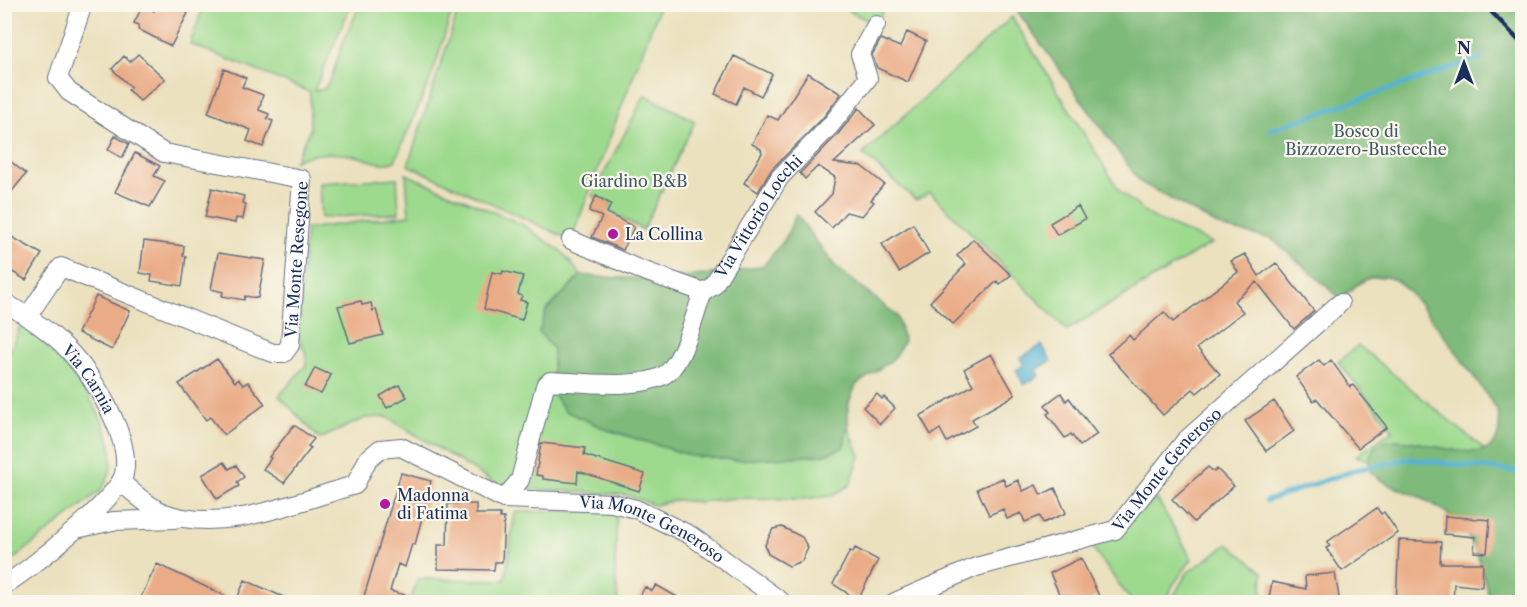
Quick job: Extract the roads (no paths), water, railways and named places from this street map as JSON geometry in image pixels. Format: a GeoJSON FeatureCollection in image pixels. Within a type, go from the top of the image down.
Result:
{"type":"FeatureCollection","features":[{"type":"Feature","properties":{"kind":"street","name":"Via Monte Resegone"},"geometry":{"type":"LineString","coordinates":[[27,317],[61,267],[273,353],[284,353],[290,345],[302,179],[164,153],[69,92],[58,78],[83,4]]}},
{"type":"Feature","properties":{"kind":"street","name":"Via Vittorio Locchi"},"geometry":{"type":"LineString","coordinates":[[572,240],[636,268],[703,292],[713,286],[780,177],[830,126],[868,78],[860,54],[876,25]]}},
{"type":"Feature","properties":{"kind":"street"},"geometry":{"type":"LineString","coordinates":[[504,499],[519,480],[545,386],[550,381],[642,382],[659,378],[669,371],[680,356],[703,292]]}},
{"type":"Feature","properties":{"kind":"street","name":"Via Carnia"},"geometry":{"type":"LineString","coordinates":[[4,302],[70,351],[101,395],[123,441],[126,461],[121,482]]}},
{"type":"Feature","properties":{"kind":"street","name":"Via Monte Generoso"},"geometry":{"type":"LineString","coordinates":[[895,603],[976,567],[1115,530],[1185,441],[1340,303]]}},
{"type":"Feature","properties":{"kind":"street","name":"Via Monte Generoso"},"geometry":{"type":"LineString","coordinates":[[76,529],[113,521],[223,519],[255,513],[355,485],[368,459],[380,448],[401,447],[504,499],[612,503],[636,508],[690,535],[782,603]]}},
{"type":"Feature","properties":{"kind":"street","name":"Via Monte Generoso"},"geometry":{"type":"LineString","coordinates":[[4,585],[19,577],[76,529],[121,482],[162,512],[192,519]]}},
{"type":"Feature","properties":{"kind":"water"},"geometry":{"type":"Polygon","coordinates":[[[1042,345],[1051,361],[1036,370],[1039,376],[1024,385],[1016,370],[1024,365],[1020,358],[1042,345]]]}},
{"type":"Feature","properties":{"kind":"waterway"},"geometry":{"type":"LineString","coordinates":[[1270,130],[1483,57]]}},
{"type":"Feature","properties":{"kind":"waterway"},"geometry":{"type":"LineString","coordinates":[[1266,501],[1355,470],[1409,459],[1522,472]]}},
{"type":"Feature","properties":{"kind":"railway"},"geometry":{"type":"LineString","coordinates":[[1484,4],[1522,44]]}},
{"type":"Feature","properties":{"kind":"place","name":"La Collina"},"geometry":{"type":"Point","coordinates":[613,234]}},
{"type":"Feature","properties":{"kind":"place","name":"Madonna di Fatima"},"geometry":{"type":"Point","coordinates":[385,504]}},
{"type":"Feature","properties":{"kind":"park label","name":"Bosco di Bizzozero-Bustecche"},"geometry":{"type":"Point","coordinates":[1366,140]}},
{"type":"Feature","properties":{"kind":"park label","name":"Giardino B&B"},"geometry":{"type":"Point","coordinates":[634,181]}}]}
